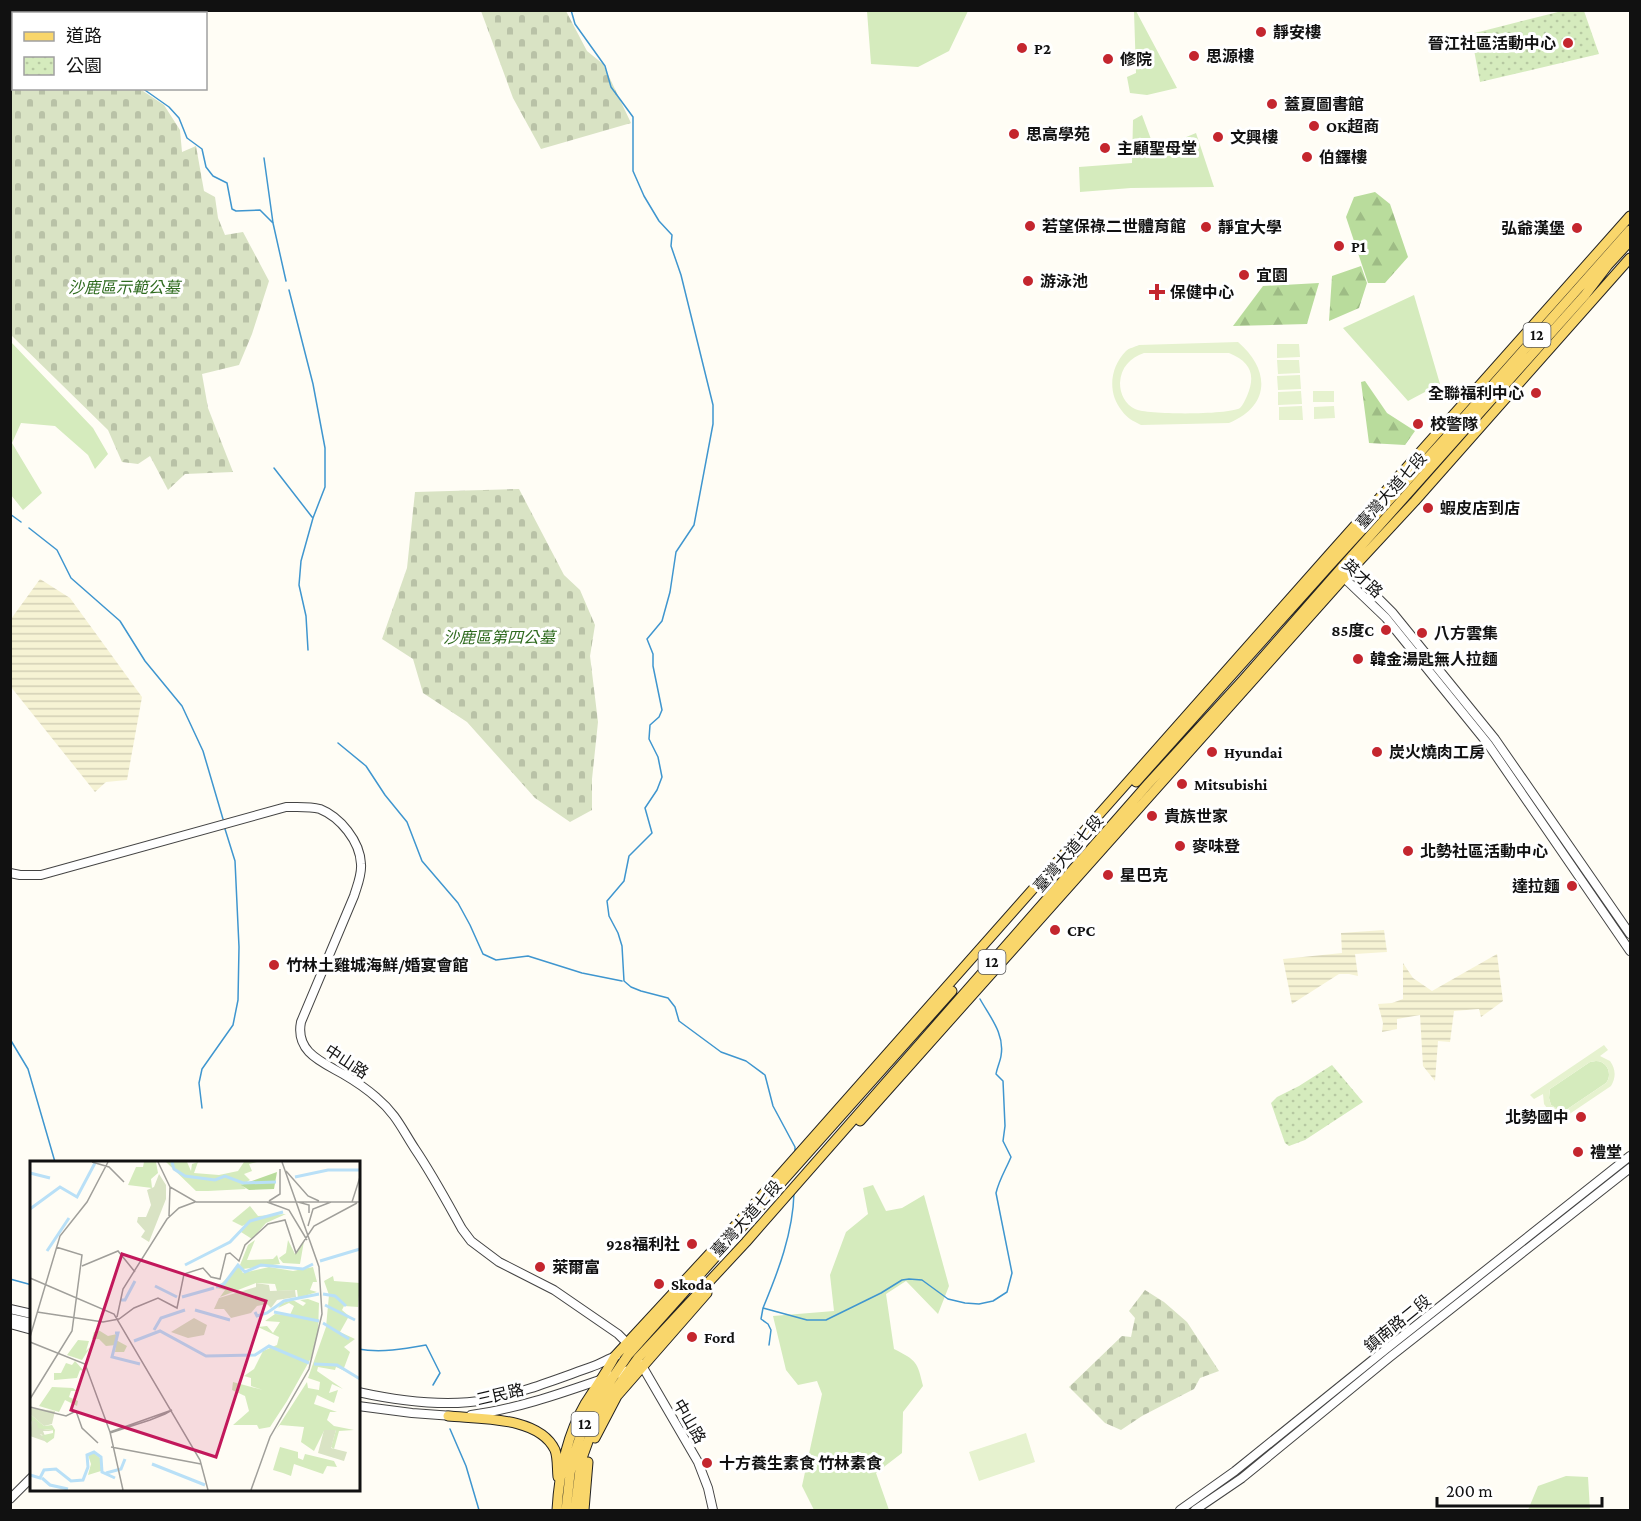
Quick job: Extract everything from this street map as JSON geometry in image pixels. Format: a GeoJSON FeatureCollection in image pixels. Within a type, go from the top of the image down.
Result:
{"type":"FeatureCollection","features":[{"type":"Feature","properties":{"kind":"main road","name":"臺灣大道七段"},"geometry":{"type":"LineString","coordinates":[[575,1510],[581,1461],[591,1434],[600,1412],[629,1370],[634,1354],[789,1174],[1340,564],[1630,216]]}},
{"type":"Feature","properties":{"kind":"main road","name":"臺灣大道七段"},"geometry":{"type":"LineString","coordinates":[[566,1510],[572,1466],[584,1425],[593,1407],[616,1374],[1340,564],[1443,441],[1630,230]]}},
{"type":"Feature","properties":{"kind":"main road","name":"臺灣大道七段"},"geometry":{"type":"LineString","coordinates":[[584,1510],[586,1468],[592,1445],[617,1396],[634,1354],[725,1237],[1585,295],[1630,241]]}},
{"type":"Feature","properties":{"kind":"main road","name":"臺灣大道七段"},"geometry":{"type":"LineString","coordinates":[[1340,564],[1421,494],[1630,258]]}},
{"type":"Feature","properties":{"kind":"main road","name":"臺灣大道七段"},"geometry":{"type":"LineString","coordinates":[[725,1237],[737,1227],[780,1179],[789,1174]]}},
{"type":"Feature","properties":{"kind":"main road","name":"臺灣大道七段"},"geometry":{"type":"LineString","coordinates":[[557,1510],[566,1457],[574,1428],[585,1404],[615,1356],[634,1354]]}},
{"type":"Feature","properties":{"kind":"main road"},"geometry":{"type":"LineString","coordinates":[[448,1416],[525,1425],[543,1436],[554,1448],[557,1458],[558,1500]]}},
{"type":"Feature","properties":{"kind":"street","name":"英才路"},"geometry":{"type":"LineString","coordinates":[[1340,564],[1392,612],[1495,739],[1630,934]]}},
{"type":"Feature","properties":{"kind":"street","name":"英才路"},"geometry":{"type":"LineString","coordinates":[[1340,564],[1488,744],[1630,951]]}},
{"type":"Feature","properties":{"kind":"street","name":"中山路"},"geometry":{"type":"LineString","coordinates":[[10,873],[42,875],[286,807],[310,807],[332,815],[354,842],[359,851],[361,865],[354,896],[301,1022],[302,1041],[316,1058],[349,1078],[390,1109],[405,1130],[471,1241],[500,1262],[554,1290],[618,1334],[634,1354],[698,1462],[713,1510]]}},
{"type":"Feature","properties":{"kind":"street","name":"鎮南路二段"},"geometry":{"type":"LineString","coordinates":[[1180,1510],[1235,1471],[1630,1156]]}},
{"type":"Feature","properties":{"kind":"street","name":"鎮南路二段"},"geometry":{"type":"LineString","coordinates":[[1195,1510],[1242,1478],[1390,1357],[1630,1168]]}},
{"type":"Feature","properties":{"kind":"street"},"geometry":{"type":"LineString","coordinates":[[10,1309],[30,1314]]}},
{"type":"Feature","properties":{"kind":"street"},"geometry":{"type":"LineString","coordinates":[[10,1318],[30,1323]]}},
{"type":"Feature","properties":{"kind":"street"},"geometry":{"type":"LineString","coordinates":[[10,1324],[30,1329]]}},
{"type":"Feature","properties":{"kind":"street","name":"三民路"},"geometry":{"type":"LineString","coordinates":[[360,1392],[446,1403],[486,1400],[550,1381],[615,1356]]}},
{"type":"Feature","properties":{"kind":"street","name":"三民路"},"geometry":{"type":"LineString","coordinates":[[360,1406],[448,1416],[474,1414],[509,1408],[552,1396],[629,1370]]}},
{"type":"Feature","properties":{"kind":"street"},"geometry":{"type":"LineString","coordinates":[[412,1400],[412,1413]]}},
{"type":"Feature","properties":{"kind":"street"},"geometry":{"type":"LineString","coordinates":[[10,1499],[30,1479]]}},
{"type":"Feature","properties":{"kind":"shaded area"},"geometry":{"type":"Polygon","coordinates":[[[40,579],[70,598],[142,697],[127,780],[106,782],[95,792],[11,687],[11,619],[40,579]]]}},
{"type":"Feature","properties":{"kind":"shaded area"},"geometry":{"type":"Polygon","coordinates":[[[1384,930],[1387,952],[1355,954],[1358,976],[1339,974],[1292,1004],[1283,959],[1342,953],[1341,933],[1384,930]]]}},
{"type":"Feature","properties":{"kind":"shaded area"},"geometry":{"type":"Polygon","coordinates":[[[1497,954],[1503,1001],[1481,1017],[1479,1009],[1454,1011],[1450,1042],[1438,1041],[1435,1081],[1423,1066],[1420,1015],[1397,1019],[1397,1029],[1382,1032],[1383,1023],[1378,1004],[1403,999],[1403,963],[1413,978],[1432,991],[1497,954]]]}},
{"type":"Feature","properties":{"kind":"green space"},"geometry":{"type":"Polygon","coordinates":[[[867,10],[968,11],[949,51],[918,67],[871,64],[867,10]]]}},
{"type":"Feature","properties":{"kind":"green space"},"geometry":{"type":"Polygon","coordinates":[[[1566,10],[1584,11],[1599,54],[1480,82],[1471,34],[1566,10]]]}},
{"type":"Feature","properties":{"kind":"green space","name":"沙鹿區示範公墓"},"geometry":{"type":"Polygon","coordinates":[[[10,11],[42,11],[12,12],[12,90],[142,90],[164,105],[180,130],[182,152],[196,146],[204,191],[215,197],[218,218],[225,235],[243,232],[269,281],[252,334],[239,365],[202,374],[208,408],[233,472],[185,474],[168,490],[150,456],[138,464],[122,462],[108,430],[11,335],[10,11]]]}},
{"type":"Feature","properties":{"kind":"green space"},"geometry":{"type":"Polygon","coordinates":[[[481,11],[566,11],[587,51],[603,64],[631,123],[541,149],[513,98],[481,11]]]}},
{"type":"Feature","properties":{"kind":"green space"},"geometry":{"type":"Polygon","coordinates":[[[1134,11],[1177,88],[1147,95],[1130,93],[1127,77],[1136,73],[1134,11]]]}},
{"type":"Feature","properties":{"kind":"green space"},"geometry":{"type":"Polygon","coordinates":[[[1142,115],[1155,150],[1196,133],[1214,187],[1131,188],[1080,192],[1079,167],[1132,163],[1133,120],[1142,115]]]}},
{"type":"Feature","properties":{"kind":"green space"},"geometry":{"type":"Polygon","coordinates":[[[1375,192],[1390,204],[1408,257],[1385,283],[1368,283],[1346,217],[1354,197],[1375,192]]]}},
{"type":"Feature","properties":{"kind":"green space"},"geometry":{"type":"Polygon","coordinates":[[[1361,266],[1367,283],[1359,308],[1329,321],[1332,276],[1361,266]]]}},
{"type":"Feature","properties":{"kind":"green space"},"geometry":{"type":"Polygon","coordinates":[[[1319,283],[1307,324],[1233,326],[1263,286],[1319,283]]]}},
{"type":"Feature","properties":{"kind":"green space"},"geometry":{"type":"Polygon","coordinates":[[[1414,295],[1440,384],[1408,401],[1343,328],[1414,295]]]}},
{"type":"Feature","properties":{"kind":"green space"},"geometry":{"type":"Polygon","coordinates":[[[11,342],[93,428],[108,454],[95,469],[88,455],[55,426],[21,423],[12,443],[42,493],[23,510],[11,495],[11,342]]]}},
{"type":"Feature","properties":{"kind":"green space"},"geometry":{"type":"Polygon","coordinates":[[[1238,342],[1256,364],[1261,386],[1259,397],[1253,407],[1243,416],[1229,423],[1141,425],[1122,411],[1112,388],[1114,372],[1121,357],[1127,350],[1139,345],[1238,342]],[[1144,353],[1131,360],[1124,368],[1120,383],[1122,395],[1131,407],[1143,411],[1205,413],[1240,408],[1250,388],[1250,370],[1247,365],[1229,353],[1144,353]]]}},
{"type":"Feature","properties":{"kind":"green space"},"geometry":{"type":"Polygon","coordinates":[[[1277,344],[1299,344],[1300,357],[1277,358],[1277,344]]]}},
{"type":"Feature","properties":{"kind":"green space"},"geometry":{"type":"Polygon","coordinates":[[[1277,360],[1299,360],[1300,373],[1278,374],[1277,360]]]}},
{"type":"Feature","properties":{"kind":"green space"},"geometry":{"type":"Polygon","coordinates":[[[1300,375],[1301,389],[1278,390],[1277,376],[1300,375]]]}},
{"type":"Feature","properties":{"kind":"green space"},"geometry":{"type":"Polygon","coordinates":[[[1365,381],[1387,413],[1415,431],[1405,445],[1369,443],[1361,382],[1365,381]]]}},
{"type":"Feature","properties":{"kind":"green space"},"geometry":{"type":"Polygon","coordinates":[[[1301,391],[1302,404],[1278,405],[1278,392],[1301,391]]]}},
{"type":"Feature","properties":{"kind":"green space"},"geometry":{"type":"Polygon","coordinates":[[[1313,391],[1334,391],[1334,402],[1313,402],[1313,391]]]}},
{"type":"Feature","properties":{"kind":"green space"},"geometry":{"type":"Polygon","coordinates":[[[1302,406],[1303,420],[1279,420],[1279,407],[1302,406]]]}},
{"type":"Feature","properties":{"kind":"green space"},"geometry":{"type":"Polygon","coordinates":[[[1334,406],[1335,418],[1314,419],[1314,407],[1334,406]]]}},
{"type":"Feature","properties":{"kind":"green space","name":"沙鹿區第四公墓"},"geometry":{"type":"Polygon","coordinates":[[[519,489],[564,575],[580,590],[595,625],[590,656],[598,722],[592,779],[592,810],[570,822],[535,798],[467,722],[423,693],[413,659],[382,639],[407,568],[415,492],[519,489]]]}},
{"type":"Feature","properties":{"kind":"green space"},"geometry":{"type":"Polygon","coordinates":[[[1604,1045],[1608,1050],[1600,1056],[1610,1061],[1613,1067],[1614,1080],[1611,1086],[1568,1115],[1556,1113],[1547,1108],[1543,1094],[1534,1099],[1530,1095],[1604,1045]],[[1590,1062],[1550,1089],[1551,1105],[1566,1110],[1606,1083],[1609,1072],[1600,1062],[1590,1062]]]}},
{"type":"Feature","properties":{"kind":"green space"},"geometry":{"type":"Polygon","coordinates":[[[1590,1062],[1603,1063],[1608,1069],[1609,1076],[1606,1083],[1566,1110],[1551,1105],[1550,1089],[1590,1062]]]}},
{"type":"Feature","properties":{"kind":"green space"},"geometry":{"type":"Polygon","coordinates":[[[1332,1065],[1363,1102],[1305,1140],[1289,1146],[1285,1143],[1271,1103],[1277,1097],[1332,1065]]]}},
{"type":"Feature","properties":{"kind":"green space"},"geometry":{"type":"Polygon","coordinates":[[[873,1185],[886,1211],[902,1208],[924,1195],[949,1286],[938,1314],[906,1281],[886,1294],[894,1349],[915,1363],[923,1386],[903,1412],[902,1453],[876,1473],[889,1510],[814,1510],[802,1486],[822,1394],[817,1381],[798,1385],[786,1370],[773,1316],[834,1311],[830,1275],[846,1232],[868,1214],[863,1188],[873,1185]]]}},
{"type":"Feature","properties":{"kind":"green space"},"geometry":{"type":"Polygon","coordinates":[[[1145,1290],[1164,1302],[1187,1322],[1219,1371],[1200,1378],[1194,1389],[1142,1416],[1121,1430],[1105,1423],[1069,1387],[1122,1336],[1131,1337],[1135,1318],[1129,1311],[1145,1290]]]}},
{"type":"Feature","properties":{"kind":"green space"},"geometry":{"type":"Polygon","coordinates":[[[1026,1433],[1035,1462],[979,1481],[969,1452],[1026,1433]]]}},
{"type":"Feature","properties":{"kind":"green space"},"geometry":{"type":"Polygon","coordinates":[[[1566,1476],[1588,1477],[1590,1510],[1528,1510],[1538,1486],[1566,1476]]]}},
{"type":"Feature","properties":{"kind":"waterway"},"geometry":{"type":"LineString","coordinates":[[571,10],[575,24],[605,66],[611,87],[633,117],[633,171],[659,221],[672,235],[671,246],[681,275],[713,405],[713,424],[694,525],[676,552],[670,592],[662,621],[647,639],[653,654],[653,666],[662,710],[659,717],[650,725],[649,739],[658,757],[662,777],[657,790],[645,808],[652,833],[629,856],[624,881],[607,901],[609,916],[622,946],[624,981],[641,991],[668,998],[675,1007],[679,1021],[721,1052],[746,1061],[765,1075],[773,1106],[795,1147],[795,1152]]}},
{"type":"Feature","properties":{"kind":"waterway"},"geometry":{"type":"LineString","coordinates":[[145,90],[169,107],[179,118],[187,138],[202,149],[206,167],[213,176],[227,183],[232,209],[236,211],[260,210],[273,223]]}},
{"type":"Feature","properties":{"kind":"waterway"},"geometry":{"type":"LineString","coordinates":[[264,158],[273,223],[286,281]]}},
{"type":"Feature","properties":{"kind":"waterway"},"geometry":{"type":"LineString","coordinates":[[289,290],[313,384],[325,448],[325,487],[313,518],[301,561],[299,585],[306,616],[308,650]]}},
{"type":"Feature","properties":{"kind":"waterway"},"geometry":{"type":"LineString","coordinates":[[274,468],[312,517]]}},
{"type":"Feature","properties":{"kind":"waterway"},"geometry":{"type":"LineString","coordinates":[[10,514],[21,522]]}},
{"type":"Feature","properties":{"kind":"waterway"},"geometry":{"type":"LineString","coordinates":[[29,528],[57,550],[71,578],[120,621],[145,661],[182,706],[203,751],[223,819]]}},
{"type":"Feature","properties":{"kind":"waterway"},"geometry":{"type":"LineString","coordinates":[[338,743],[366,766],[385,795],[407,822],[422,861],[458,903],[483,954],[496,960],[528,956],[582,973],[622,981]]}},
{"type":"Feature","properties":{"kind":"waterway"},"geometry":{"type":"LineString","coordinates":[[202,1108],[199,1083],[202,1069],[233,1025],[238,1000],[239,947],[235,861],[225,829]]}},
{"type":"Feature","properties":{"kind":"waterway"},"geometry":{"type":"LineString","coordinates":[[769,1345],[771,1330],[768,1324],[761,1319],[763,1308],[807,1320],[826,1320],[902,1280],[909,1279],[922,1280],[948,1299],[965,1303],[979,1304],[993,1301],[1007,1292],[1012,1273],[996,1193],[1011,1157],[1003,1141],[1005,1126],[1003,1081],[996,1074],[1002,1048],[996,1026],[980,999]]}},
{"type":"Feature","properties":{"kind":"waterway"},"geometry":{"type":"LineString","coordinates":[[10,1039],[28,1069],[55,1161]]}},
{"type":"Feature","properties":{"kind":"waterway"},"geometry":{"type":"LineString","coordinates":[[763,1308],[788,1237],[794,1193]]}},
{"type":"Feature","properties":{"kind":"waterway"},"geometry":{"type":"LineString","coordinates":[[10,1279],[30,1284]]}},
{"type":"Feature","properties":{"kind":"waterway"},"geometry":{"type":"LineString","coordinates":[[360,1349],[384,1351],[426,1345],[440,1373],[433,1385]]}},
{"type":"Feature","properties":{"kind":"waterway"},"geometry":{"type":"LineString","coordinates":[[450,1429],[466,1466],[479,1510]]}},
{"type":"Feature","properties":{"kind":"place","name":"靜安樓"},"geometry":{"type":"Point","coordinates":[1261,32]}},
{"type":"Feature","properties":{"kind":"place","name":"晉江社區活動中心"},"geometry":{"type":"Point","coordinates":[1568,43]}},
{"type":"Feature","properties":{"kind":"place","name":"P2"},"geometry":{"type":"Point","coordinates":[1022,48]}},
{"type":"Feature","properties":{"kind":"place","name":"思源樓"},"geometry":{"type":"Point","coordinates":[1194,56]}},
{"type":"Feature","properties":{"kind":"place","name":"修院"},"geometry":{"type":"Point","coordinates":[1108,59]}},
{"type":"Feature","properties":{"kind":"place","name":"蓋夏圖書館"},"geometry":{"type":"Point","coordinates":[1272,104]}},
{"type":"Feature","properties":{"kind":"place","name":"OK超商"},"geometry":{"type":"Point","coordinates":[1314,126]}},
{"type":"Feature","properties":{"kind":"place","name":"思高學苑"},"geometry":{"type":"Point","coordinates":[1014,134]}},
{"type":"Feature","properties":{"kind":"place","name":"文興樓"},"geometry":{"type":"Point","coordinates":[1218,137]}},
{"type":"Feature","properties":{"kind":"place","name":"主顧聖母堂"},"geometry":{"type":"Point","coordinates":[1105,148]}},
{"type":"Feature","properties":{"kind":"place","name":"伯鐸樓"},"geometry":{"type":"Point","coordinates":[1307,157]}},
{"type":"Feature","properties":{"kind":"place","name":"若望保祿二世體育館"},"geometry":{"type":"Point","coordinates":[1030,226]}},
{"type":"Feature","properties":{"kind":"place","name":"靜宜大學"},"geometry":{"type":"Point","coordinates":[1206,227]}},
{"type":"Feature","properties":{"kind":"place","name":"弘爺漢堡"},"geometry":{"type":"Point","coordinates":[1577,228]}},
{"type":"Feature","properties":{"kind":"place","name":"P1"},"geometry":{"type":"Point","coordinates":[1339,246]}},
{"type":"Feature","properties":{"kind":"place","name":"宜園"},"geometry":{"type":"Point","coordinates":[1244,275]}},
{"type":"Feature","properties":{"kind":"place","name":"游泳池"},"geometry":{"type":"Point","coordinates":[1028,281]}},
{"type":"Feature","properties":{"kind":"place","name":"保健中心"},"geometry":{"type":"Point","coordinates":[1157,292]}},
{"type":"Feature","properties":{"kind":"place","name":"全聯福利中心"},"geometry":{"type":"Point","coordinates":[1536,393]}},
{"type":"Feature","properties":{"kind":"place","name":"校警隊"},"geometry":{"type":"Point","coordinates":[1418,424]}},
{"type":"Feature","properties":{"kind":"place","name":"蝦皮店到店"},"geometry":{"type":"Point","coordinates":[1428,508]}},
{"type":"Feature","properties":{"kind":"place","name":"85度C"},"geometry":{"type":"Point","coordinates":[1386,630]}},
{"type":"Feature","properties":{"kind":"place","name":"八方雲集"},"geometry":{"type":"Point","coordinates":[1422,633]}},
{"type":"Feature","properties":{"kind":"place","name":"韓金湯匙無人拉麵"},"geometry":{"type":"Point","coordinates":[1358,659]}},
{"type":"Feature","properties":{"kind":"place","name":"Hyundai"},"geometry":{"type":"Point","coordinates":[1212,752]}},
{"type":"Feature","properties":{"kind":"place","name":"炭火燒肉工房"},"geometry":{"type":"Point","coordinates":[1377,752]}},
{"type":"Feature","properties":{"kind":"place","name":"Mitsubishi"},"geometry":{"type":"Point","coordinates":[1182,784]}},
{"type":"Feature","properties":{"kind":"place","name":"貴族世家"},"geometry":{"type":"Point","coordinates":[1152,816]}},
{"type":"Feature","properties":{"kind":"place","name":"麥味登"},"geometry":{"type":"Point","coordinates":[1180,846]}},
{"type":"Feature","properties":{"kind":"place","name":"北勢社區活動中心"},"geometry":{"type":"Point","coordinates":[1408,851]}},
{"type":"Feature","properties":{"kind":"place","name":"星巴克"},"geometry":{"type":"Point","coordinates":[1108,875]}},
{"type":"Feature","properties":{"kind":"place","name":"達拉麵"},"geometry":{"type":"Point","coordinates":[1572,886]}},
{"type":"Feature","properties":{"kind":"place","name":"CPC"},"geometry":{"type":"Point","coordinates":[1055,930]}},
{"type":"Feature","properties":{"kind":"place","name":"竹林土雞城海鮮/婚宴會館"},"geometry":{"type":"Point","coordinates":[274,965]}},
{"type":"Feature","properties":{"kind":"place","name":"北勢國中"},"geometry":{"type":"Point","coordinates":[1581,1117]}},
{"type":"Feature","properties":{"kind":"place","name":"禮堂"},"geometry":{"type":"Point","coordinates":[1578,1152]}},
{"type":"Feature","properties":{"kind":"place","name":"928福利社"},"geometry":{"type":"Point","coordinates":[692,1244]}},
{"type":"Feature","properties":{"kind":"place","name":"萊爾富"},"geometry":{"type":"Point","coordinates":[540,1267]}},
{"type":"Feature","properties":{"kind":"place","name":"Skoda"},"geometry":{"type":"Point","coordinates":[659,1284]}},
{"type":"Feature","properties":{"kind":"place","name":"Ford"},"geometry":{"type":"Point","coordinates":[692,1337]}},
{"type":"Feature","properties":{"kind":"place","name":"十方養生素食 竹林素食"},"geometry":{"type":"Point","coordinates":[707,1463]}}]}
